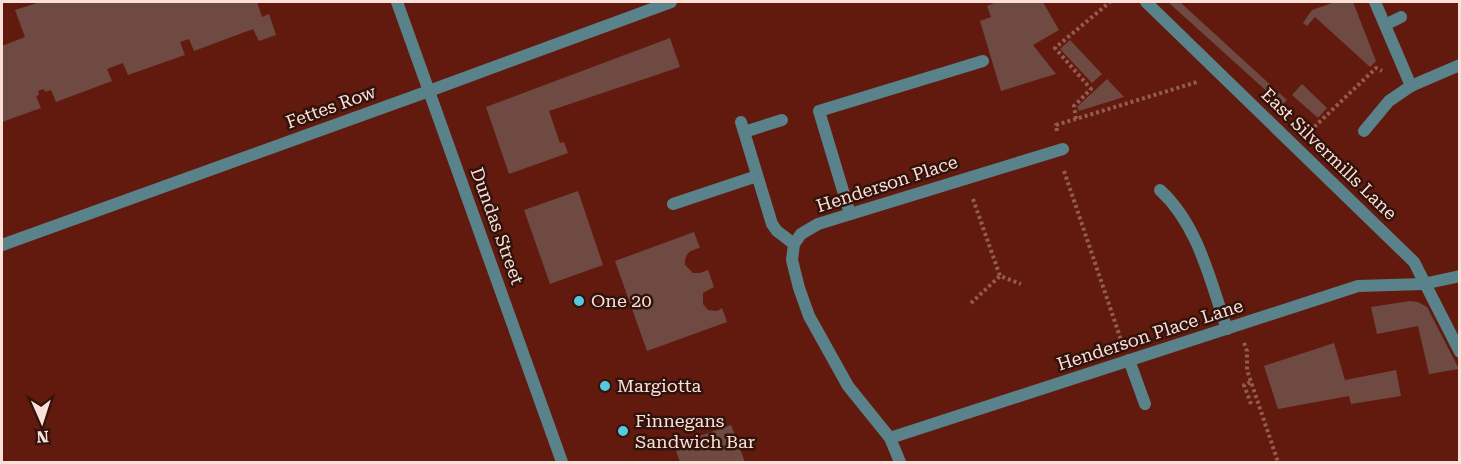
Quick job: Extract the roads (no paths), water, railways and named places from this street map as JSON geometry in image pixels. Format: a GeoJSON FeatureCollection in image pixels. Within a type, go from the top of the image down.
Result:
{"type":"FeatureCollection","features":[{"type":"Feature","properties":{"kind":"street","name":"Dundas Street"},"geometry":{"type":"LineString","coordinates":[[397,2],[562,462]]}},
{"type":"Feature","properties":{"kind":"street","name":"Fettes Row"},"geometry":{"type":"LineString","coordinates":[[2,245],[671,2]]}},
{"type":"Feature","properties":{"kind":"street","name":"East Silvermills Lane"},"geometry":{"type":"LineString","coordinates":[[1146,2],[1414,262],[1423,284],[1460,352]]}},
{"type":"Feature","properties":{"kind":"street"},"geometry":{"type":"LineString","coordinates":[[1375,2],[1411,86]]}},
{"type":"Feature","properties":{"kind":"street"},"geometry":{"type":"LineString","coordinates":[[1385,24],[1401,17]]}},
{"type":"Feature","properties":{"kind":"street"},"geometry":{"type":"LineString","coordinates":[[850,214],[819,111],[983,61]]}},
{"type":"Feature","properties":{"kind":"street"},"geometry":{"type":"LineString","coordinates":[[1364,131],[1389,101],[1411,86],[1460,65]]}},
{"type":"Feature","properties":{"kind":"street"},"geometry":{"type":"LineString","coordinates":[[782,120],[742,127],[772,224],[777,231],[794,244],[792,260],[809,316],[848,386],[891,438],[900,462]]}},
{"type":"Feature","properties":{"kind":"street","name":"Henderson Place"},"geometry":{"type":"LineString","coordinates":[[794,244],[801,234],[810,228],[1060,150]]}},
{"type":"Feature","properties":{"kind":"street"},"geometry":{"type":"LineString","coordinates":[[673,204],[757,176]]}},
{"type":"Feature","properties":{"kind":"street"},"geometry":{"type":"LineString","coordinates":[[1161,190],[1178,209],[1193,234],[1227,329]]}},
{"type":"Feature","properties":{"kind":"street","name":"Henderson Place Lane"},"geometry":{"type":"LineString","coordinates":[[891,438],[1358,286],[1423,284],[1460,276]]}},
{"type":"Feature","properties":{"kind":"street"},"geometry":{"type":"LineString","coordinates":[[1128,361],[1145,404]]}},
{"type":"Feature","properties":{"kind":"place","name":"One 20"},"geometry":{"type":"Point","coordinates":[579,301]}},
{"type":"Feature","properties":{"kind":"place","name":"Margiotta"},"geometry":{"type":"Point","coordinates":[605,386]}},
{"type":"Feature","properties":{"kind":"place","name":"Finnegans Sandwich Bar"},"geometry":{"type":"Point","coordinates":[623,431]}}]}
